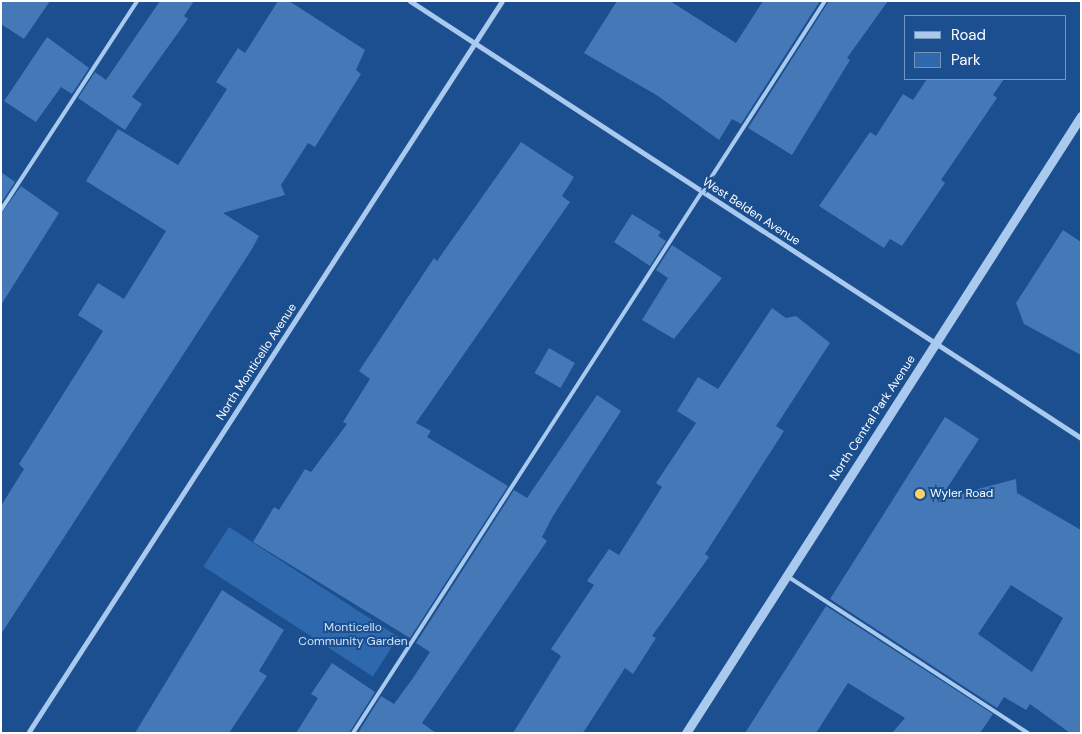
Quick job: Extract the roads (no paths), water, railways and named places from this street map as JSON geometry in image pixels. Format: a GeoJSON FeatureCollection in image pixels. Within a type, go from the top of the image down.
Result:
{"type":"FeatureCollection","features":[{"type":"Feature","properties":{"kind":"street","name":"West Belden Avenue"},"geometry":{"type":"LineString","coordinates":[[410,1],[1081,438]]}},
{"type":"Feature","properties":{"kind":"street","name":"North Monticello Avenue"},"geometry":{"type":"LineString","coordinates":[[28,733],[502,1]]}},
{"type":"Feature","properties":{"kind":"street","name":"North Central Park Avenue"},"geometry":{"type":"LineString","coordinates":[[686,733],[1081,116]]}},
{"type":"Feature","properties":{"kind":"lane"},"geometry":{"type":"LineString","coordinates":[[1,210],[137,1]]}},
{"type":"Feature","properties":{"kind":"lane"},"geometry":{"type":"LineString","coordinates":[[353,733],[825,1]]}},
{"type":"Feature","properties":{"kind":"lane"},"geometry":{"type":"LineString","coordinates":[[786,576],[1028,733]]}},
{"type":"Feature","properties":{"kind":"place","name":"Wyler Road"},"geometry":{"type":"Point","coordinates":[920,494]}},
{"type":"Feature","properties":{"kind":"park label","name":"Monticello Community Garden"},"geometry":{"type":"Point","coordinates":[353,635]}}]}
